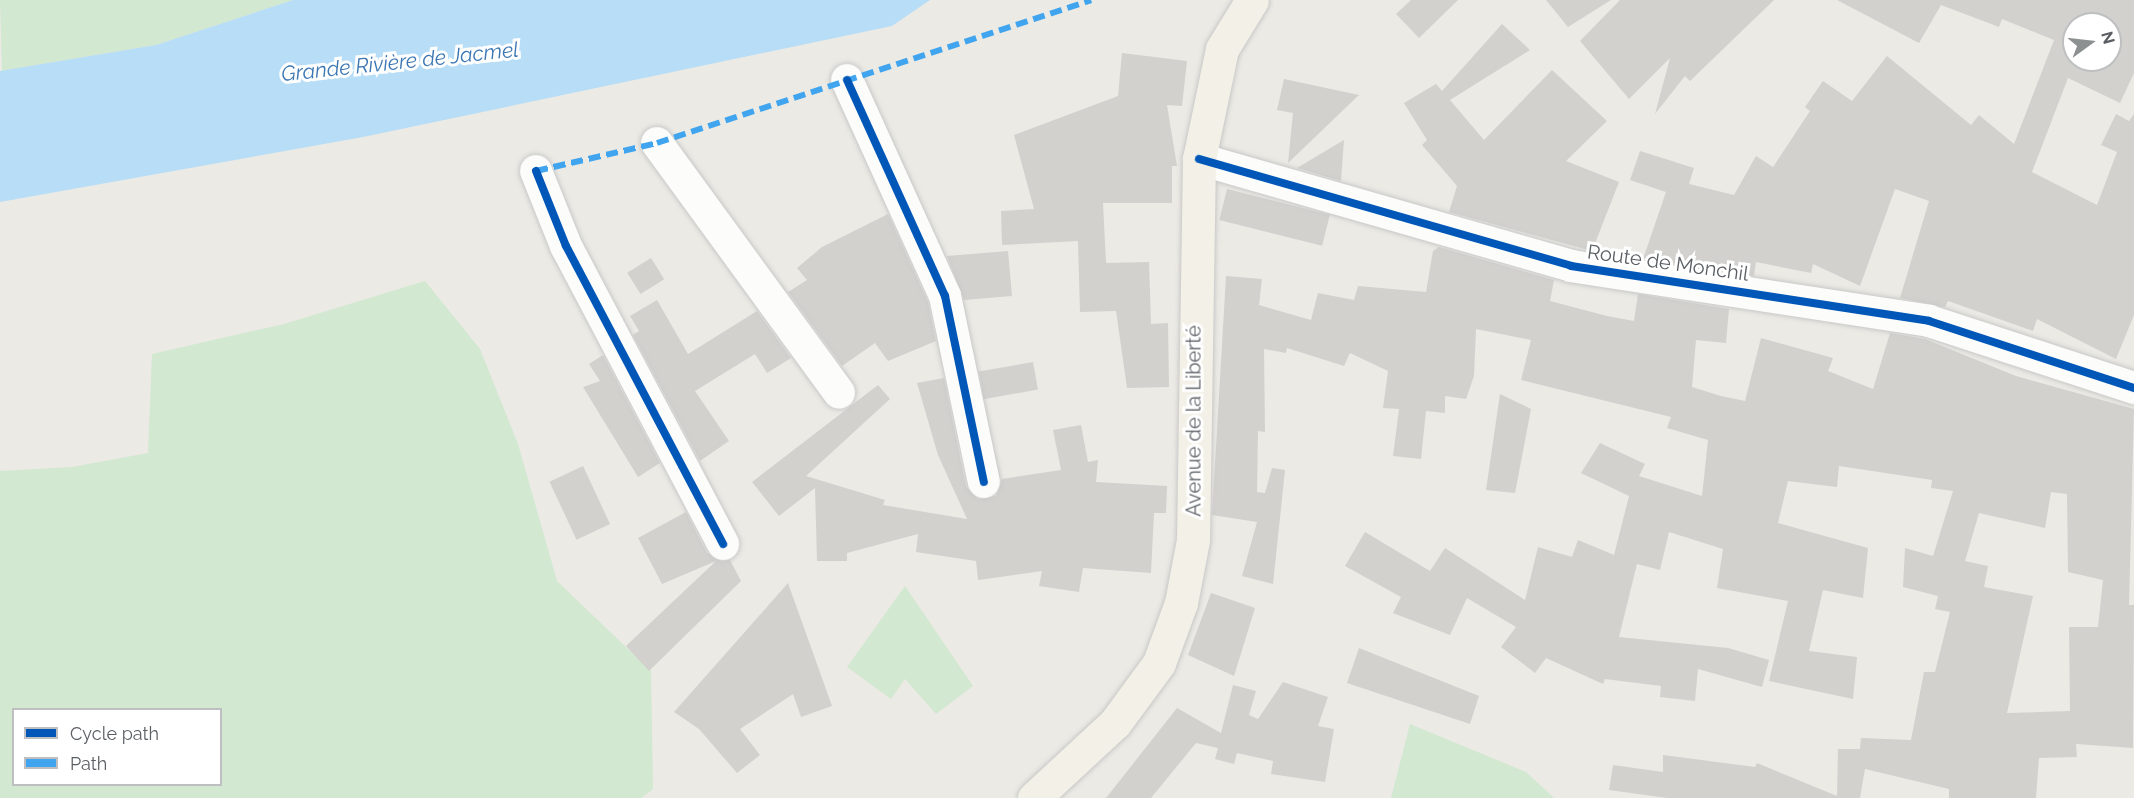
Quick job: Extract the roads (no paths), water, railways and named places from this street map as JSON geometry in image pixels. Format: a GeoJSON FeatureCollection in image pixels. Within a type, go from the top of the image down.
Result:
{"type":"FeatureCollection","features":[{"type":"Feature","properties":{"kind":"main road","name":"Avenue de la Liberté"},"geometry":{"type":"LineString","coordinates":[[1034,798],[1115,723],[1159,663],[1181,603],[1193,540],[1199,159],[1222,49],[1252,0]]}},
{"type":"Feature","properties":{"kind":"street"},"geometry":{"type":"LineString","coordinates":[[848,80],[945,296],[984,482]]}},
{"type":"Feature","properties":{"kind":"street"},"geometry":{"type":"LineString","coordinates":[[657,143],[839,393]]}},
{"type":"Feature","properties":{"kind":"street","name":"Route de Monchil"},"geometry":{"type":"LineString","coordinates":[[1199,159],[1571,266],[1929,321],[2134,388]]}},
{"type":"Feature","properties":{"kind":"street"},"geometry":{"type":"LineString","coordinates":[[536,171],[566,246],[723,544]]}},
{"type":"Feature","properties":{"kind":"water","name":"Grande Rivière de Jacmel"},"geometry":{"type":"Polygon","coordinates":[[[293,0],[930,0],[892,26],[363,137],[0,202],[0,71],[156,45],[293,0]]]}}]}
